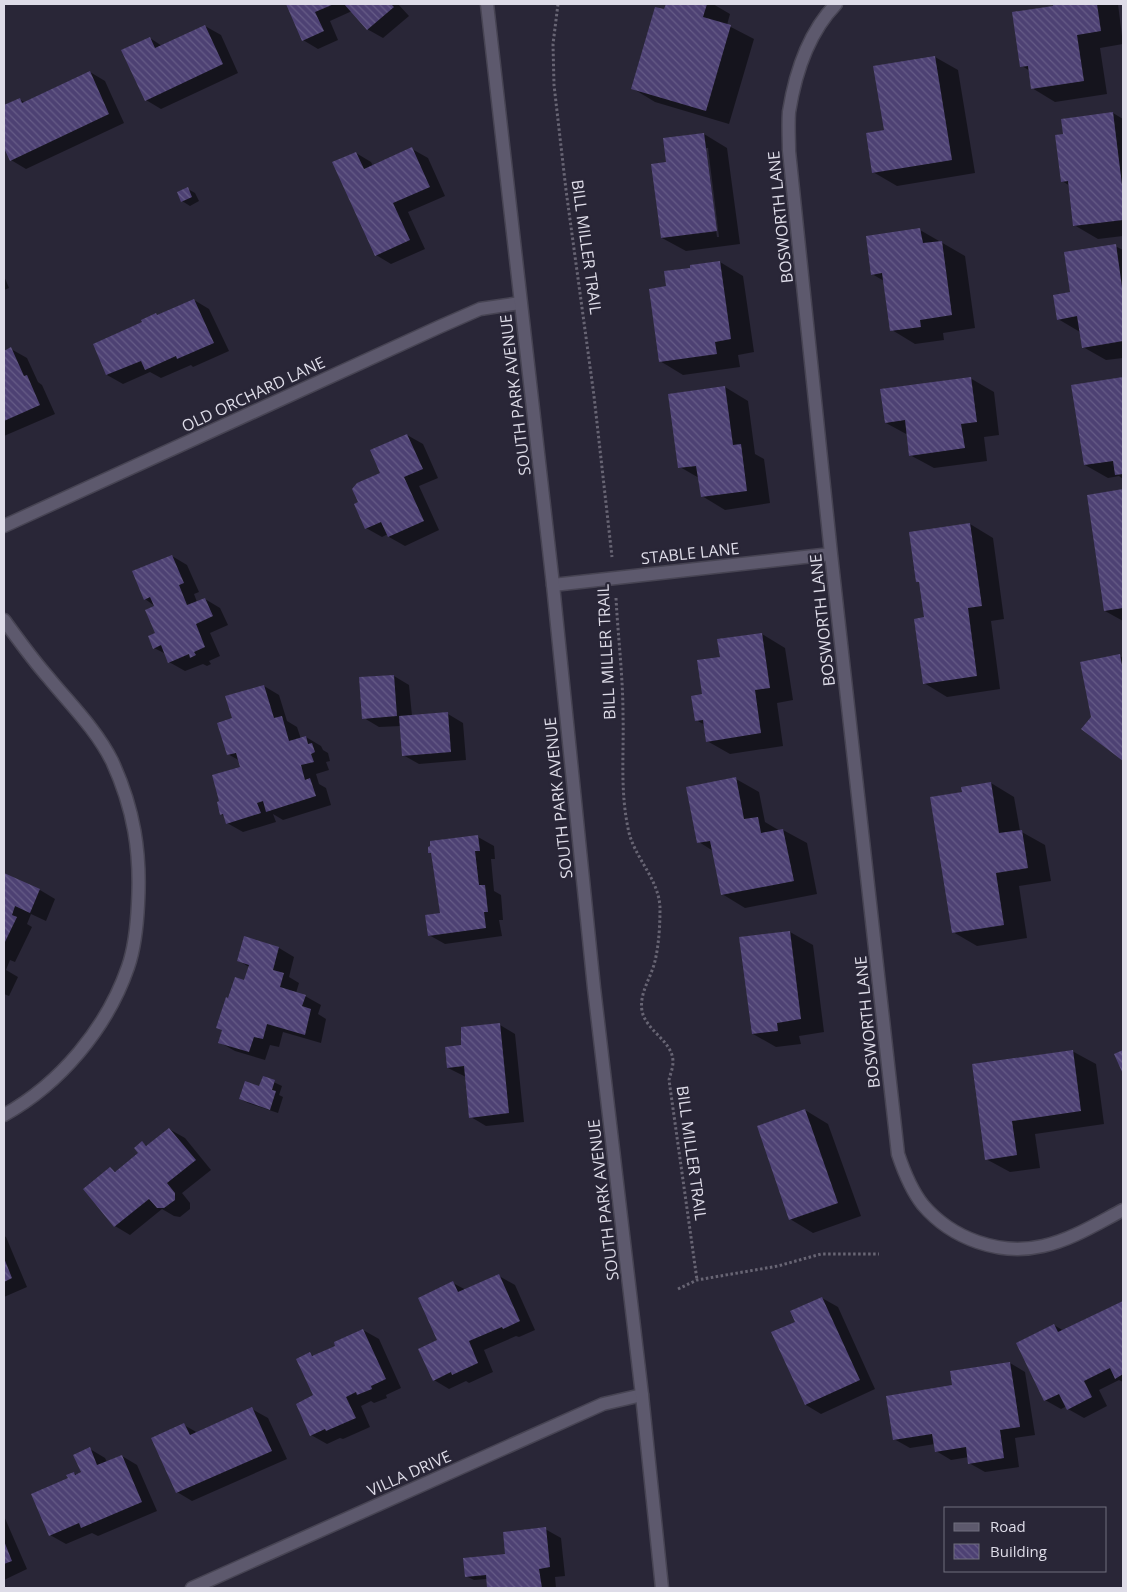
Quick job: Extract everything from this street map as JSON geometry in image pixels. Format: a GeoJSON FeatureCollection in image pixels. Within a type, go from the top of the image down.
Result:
{"type":"FeatureCollection","features":[{"type":"Feature","properties":{"kind":"street","name":"SOUTH PARK AVENUE"},"geometry":{"type":"LineString","coordinates":[[488,4],[553,585],[594,988],[642,1395],[662,1588]]}},
{"type":"Feature","properties":{"kind":"street","name":"BOSWORTH LANE"},"geometry":{"type":"LineString","coordinates":[[836,4],[810,39],[798,73],[789,113],[789,151],[831,554],[898,1154],[909,1184],[923,1205],[946,1227],[957,1234],[987,1246],[1018,1250],[1043,1246],[1066,1239],[1123,1210]]}},
{"type":"Feature","properties":{"kind":"street","name":"OLD ORCHARD LANE"},"geometry":{"type":"LineString","coordinates":[[4,526],[480,309],[520,303]]}},
{"type":"Feature","properties":{"kind":"street","name":"STABLE LANE"},"geometry":{"type":"LineString","coordinates":[[553,585],[831,554]]}},
{"type":"Feature","properties":{"kind":"street"},"geometry":{"type":"LineString","coordinates":[[4,620],[46,676],[97,736],[111,760],[123,788],[132,818],[138,853],[139,887],[135,936],[128,966],[110,1008],[78,1054],[57,1076],[37,1094],[4,1114]]}},
{"type":"Feature","properties":{"kind":"street","name":"VILLA DRIVE"},"geometry":{"type":"LineString","coordinates":[[192,1588],[603,1404],[642,1395]]}},
{"type":"Feature","properties":{"kind":"path","name":"BILL MILLER TRAIL"},"geometry":{"type":"LineString","coordinates":[[558,4],[553,44],[554,85],[594,396],[614,578],[624,715],[623,800],[628,830],[637,852],[654,882],[660,906],[659,934],[655,961],[641,999],[643,1013],[649,1024],[672,1053],[673,1063],[669,1080],[697,1280]]}},
{"type":"Feature","properties":{"kind":"path"},"geometry":{"type":"LineString","coordinates":[[678,1289],[697,1280],[778,1266],[821,1254],[879,1254]]}},
{"type":"Feature","properties":{"kind":"building"},"geometry":{"type":"Polygon","coordinates":[[[286,4],[334,4],[315,12],[324,31],[302,41],[286,4]]]}},
{"type":"Feature","properties":{"kind":"building"},"geometry":{"type":"Polygon","coordinates":[[[344,4],[391,4],[394,7],[367,30],[344,4]]]}},
{"type":"Feature","properties":{"kind":"building"},"geometry":{"type":"Polygon","coordinates":[[[666,4],[707,4],[703,17],[731,25],[706,111],[631,89],[655,7],[664,9],[666,4]]]}},
{"type":"Feature","properties":{"kind":"building"},"geometry":{"type":"Polygon","coordinates":[[[1053,4],[1097,4],[1101,31],[1077,35],[1084,81],[1031,89],[1028,66],[1020,67],[1012,12],[1053,6],[1053,4]]]}},
{"type":"Feature","properties":{"kind":"building"},"geometry":{"type":"Polygon","coordinates":[[[205,25],[223,64],[145,101],[121,50],[150,37],[155,48],[205,25]]]}},
{"type":"Feature","properties":{"kind":"building"},"geometry":{"type":"Polygon","coordinates":[[[935,56],[952,160],[872,173],[866,133],[884,130],[873,66],[935,56]]]}},
{"type":"Feature","properties":{"kind":"building"},"geometry":{"type":"Polygon","coordinates":[[[90,71],[109,114],[10,161],[4,148],[4,105],[20,98],[22,103],[90,71]]]}},
{"type":"Feature","properties":{"kind":"building"},"geometry":{"type":"Polygon","coordinates":[[[1113,112],[1123,193],[1123,220],[1073,226],[1068,181],[1061,182],[1055,135],[1063,134],[1061,119],[1113,112]]]}},
{"type":"Feature","properties":{"kind":"building"},"geometry":{"type":"Polygon","coordinates":[[[704,133],[717,231],[661,238],[651,164],[666,162],[663,138],[704,133]]]}},
{"type":"Feature","properties":{"kind":"building"},"geometry":{"type":"Polygon","coordinates":[[[412,147],[430,187],[393,203],[410,240],[375,256],[332,162],[356,152],[364,169],[412,147]]]}},
{"type":"Feature","properties":{"kind":"building"},"geometry":{"type":"Polygon","coordinates":[[[188,187],[192,197],[181,202],[177,192],[188,187]]]}},
{"type":"Feature","properties":{"kind":"building"},"geometry":{"type":"Polygon","coordinates":[[[920,228],[923,243],[942,241],[952,315],[920,320],[921,327],[890,331],[882,273],[871,275],[866,236],[920,228]]]}},
{"type":"Feature","properties":{"kind":"building"},"geometry":{"type":"Polygon","coordinates":[[[1116,244],[1123,294],[1123,341],[1082,348],[1077,316],[1057,320],[1053,295],[1070,292],[1064,252],[1116,244]]]}},
{"type":"Feature","properties":{"kind":"building"},"geometry":{"type":"Polygon","coordinates":[[[720,261],[731,339],[715,342],[717,354],[659,362],[649,289],[666,286],[664,271],[690,268],[690,265],[720,261]]]}},
{"type":"Feature","properties":{"kind":"building"},"geometry":{"type":"Polygon","coordinates":[[[194,299],[214,343],[177,359],[176,356],[145,370],[141,361],[106,375],[93,344],[142,322],[141,320],[156,313],[157,315],[194,299]]]}},
{"type":"Feature","properties":{"kind":"building"},"geometry":{"type":"Polygon","coordinates":[[[11,347],[24,376],[27,375],[40,405],[4,421],[4,351],[11,347]]]}},
{"type":"Feature","properties":{"kind":"building"},"geometry":{"type":"Polygon","coordinates":[[[971,377],[977,422],[961,424],[965,448],[909,456],[905,420],[885,423],[880,389],[971,377]]]}},
{"type":"Feature","properties":{"kind":"building"},"geometry":{"type":"Polygon","coordinates":[[[1123,377],[1123,474],[1115,475],[1113,461],[1084,465],[1071,385],[1123,377]]]}},
{"type":"Feature","properties":{"kind":"building"},"geometry":{"type":"Polygon","coordinates":[[[725,386],[733,445],[741,444],[747,491],[701,497],[696,466],[678,468],[668,394],[725,386]]]}},
{"type":"Feature","properties":{"kind":"building"},"geometry":{"type":"Polygon","coordinates":[[[407,434],[423,469],[404,477],[424,521],[388,537],[381,522],[365,529],[354,504],[358,502],[352,489],[357,483],[380,473],[370,450],[407,434]]]}},
{"type":"Feature","properties":{"kind":"building"},"geometry":{"type":"Polygon","coordinates":[[[1123,489],[1123,608],[1104,611],[1087,495],[1123,489]]]}},
{"type":"Feature","properties":{"kind":"building"},"geometry":{"type":"Polygon","coordinates":[[[970,523],[982,606],[968,608],[977,676],[923,684],[914,619],[924,617],[919,582],[916,582],[909,532],[970,523]]]}},
{"type":"Feature","properties":{"kind":"building"},"geometry":{"type":"Polygon","coordinates":[[[172,555],[184,583],[179,585],[187,605],[205,598],[213,616],[196,624],[205,647],[194,652],[196,655],[190,658],[189,654],[168,663],[161,645],[153,649],[148,636],[155,633],[145,610],[154,606],[150,597],[144,600],[132,571],[172,555]]]}},
{"type":"Feature","properties":{"kind":"building"},"geometry":{"type":"Polygon","coordinates":[[[762,633],[770,688],[755,690],[761,733],[706,742],[703,720],[695,721],[691,696],[702,694],[697,660],[720,657],[717,639],[762,633]]]}},
{"type":"Feature","properties":{"kind":"building"},"geometry":{"type":"Polygon","coordinates":[[[1120,654],[1123,671],[1123,761],[1081,729],[1091,717],[1080,662],[1120,654]]]}},
{"type":"Feature","properties":{"kind":"building"},"geometry":{"type":"Polygon","coordinates":[[[394,675],[397,716],[362,719],[359,677],[394,675]]]}},
{"type":"Feature","properties":{"kind":"building"},"geometry":{"type":"Polygon","coordinates":[[[264,685],[274,718],[282,716],[289,741],[306,736],[308,744],[312,743],[315,752],[311,754],[314,762],[301,765],[305,780],[310,778],[316,796],[266,812],[263,801],[257,803],[261,813],[226,824],[223,814],[220,815],[217,802],[219,801],[212,775],[240,767],[236,753],[227,755],[217,723],[232,718],[225,696],[264,685]]]}},
{"type":"Feature","properties":{"kind":"building"},"geometry":{"type":"Polygon","coordinates":[[[448,712],[451,752],[402,756],[399,716],[448,712]]]}},
{"type":"Feature","properties":{"kind":"building"},"geometry":{"type":"Polygon","coordinates":[[[736,777],[744,819],[758,817],[761,833],[783,829],[794,881],[721,895],[710,841],[697,843],[686,787],[736,777]]]}},
{"type":"Feature","properties":{"kind":"building"},"geometry":{"type":"Polygon","coordinates":[[[991,782],[999,833],[1022,830],[1028,868],[996,873],[1004,925],[952,933],[930,797],[962,792],[961,787],[991,782]]]}},
{"type":"Feature","properties":{"kind":"building"},"geometry":{"type":"Polygon","coordinates":[[[478,835],[480,851],[475,851],[479,885],[485,885],[488,912],[484,912],[486,928],[428,936],[425,915],[440,913],[431,853],[428,853],[430,841],[478,835]]]}},
{"type":"Feature","properties":{"kind":"building"},"geometry":{"type":"Polygon","coordinates":[[[4,873],[40,889],[30,913],[15,906],[12,915],[17,917],[4,944],[4,873]]]}},
{"type":"Feature","properties":{"kind":"building"},"geometry":{"type":"Polygon","coordinates":[[[790,931],[801,1019],[777,1023],[778,1031],[752,1034],[739,937],[790,931]]]}},
{"type":"Feature","properties":{"kind":"building"},"geometry":{"type":"Polygon","coordinates":[[[244,936],[279,947],[273,970],[284,973],[280,987],[306,995],[302,1006],[311,1009],[305,1035],[267,1024],[263,1039],[254,1037],[249,1052],[218,1043],[222,1030],[216,1028],[226,997],[228,998],[235,977],[244,980],[249,965],[237,961],[244,936]]]}},
{"type":"Feature","properties":{"kind":"building"},"geometry":{"type":"Polygon","coordinates":[[[500,1023],[509,1113],[469,1118],[464,1066],[447,1068],[445,1047],[461,1045],[461,1027],[500,1023]]]}},
{"type":"Feature","properties":{"kind":"building"},"geometry":{"type":"Polygon","coordinates":[[[1073,1050],[1081,1111],[1012,1121],[1017,1155],[985,1160],[972,1064],[1073,1050]]]}},
{"type":"Feature","properties":{"kind":"building"},"geometry":{"type":"Polygon","coordinates":[[[1123,1050],[1123,1074],[1114,1054],[1123,1050]]]}},
{"type":"Feature","properties":{"kind":"building"},"geometry":{"type":"Polygon","coordinates":[[[263,1076],[275,1080],[272,1090],[276,1091],[270,1110],[239,1099],[245,1081],[259,1086],[263,1076]]]}},
{"type":"Feature","properties":{"kind":"building"},"geometry":{"type":"Polygon","coordinates":[[[805,1109],[838,1203],[789,1220],[757,1126],[805,1109]]]}},
{"type":"Feature","properties":{"kind":"building"},"geometry":{"type":"Polygon","coordinates":[[[169,1128],[196,1160],[167,1183],[175,1193],[175,1200],[164,1208],[157,1208],[149,1199],[114,1227],[83,1189],[110,1167],[115,1172],[138,1153],[134,1148],[142,1141],[146,1146],[169,1128]]]}},
{"type":"Feature","properties":{"kind":"building"},"geometry":{"type":"Polygon","coordinates":[[[4,1258],[12,1278],[4,1282],[4,1258]]]}},
{"type":"Feature","properties":{"kind":"building"},"geometry":{"type":"Polygon","coordinates":[[[499,1274],[520,1321],[469,1341],[478,1363],[452,1375],[451,1372],[433,1381],[418,1349],[437,1340],[418,1298],[453,1281],[458,1292],[499,1274]]]}},
{"type":"Feature","properties":{"kind":"building"},"geometry":{"type":"Polygon","coordinates":[[[822,1297],[860,1380],[805,1405],[771,1332],[795,1322],[790,1311],[822,1297]]]}},
{"type":"Feature","properties":{"kind":"building"},"geometry":{"type":"Polygon","coordinates":[[[1123,1301],[1123,1374],[1115,1379],[1110,1368],[1084,1381],[1092,1397],[1067,1410],[1059,1394],[1044,1401],[1016,1343],[1054,1324],[1058,1332],[1123,1301]]]}},
{"type":"Feature","properties":{"kind":"building"},"geometry":{"type":"Polygon","coordinates":[[[363,1329],[386,1379],[371,1386],[372,1389],[357,1395],[356,1392],[346,1397],[356,1418],[310,1436],[296,1404],[313,1395],[296,1359],[310,1352],[312,1356],[335,1346],[334,1342],[363,1329]]]}},
{"type":"Feature","properties":{"kind":"building"},"geometry":{"type":"Polygon","coordinates":[[[1010,1362],[1020,1427],[1000,1430],[1004,1458],[968,1464],[966,1447],[935,1452],[932,1434],[893,1440],[886,1396],[952,1385],[950,1371],[1010,1362]]]}},
{"type":"Feature","properties":{"kind":"building"},"geometry":{"type":"Polygon","coordinates":[[[252,1407],[272,1451],[176,1493],[151,1438],[184,1423],[190,1435],[252,1407]]]}},
{"type":"Feature","properties":{"kind":"building"},"geometry":{"type":"Polygon","coordinates":[[[90,1447],[97,1465],[122,1455],[142,1502],[81,1528],[79,1523],[49,1536],[31,1494],[68,1478],[66,1475],[74,1472],[75,1475],[81,1472],[73,1455],[90,1447]]]}},
{"type":"Feature","properties":{"kind":"building"},"geometry":{"type":"Polygon","coordinates":[[[546,1527],[550,1567],[539,1569],[542,1588],[487,1588],[486,1575],[465,1577],[463,1558],[505,1554],[503,1532],[546,1527]]]}},
{"type":"Feature","properties":{"kind":"building"},"geometry":{"type":"Polygon","coordinates":[[[4,1541],[12,1561],[4,1564],[4,1541]]]}}]}
